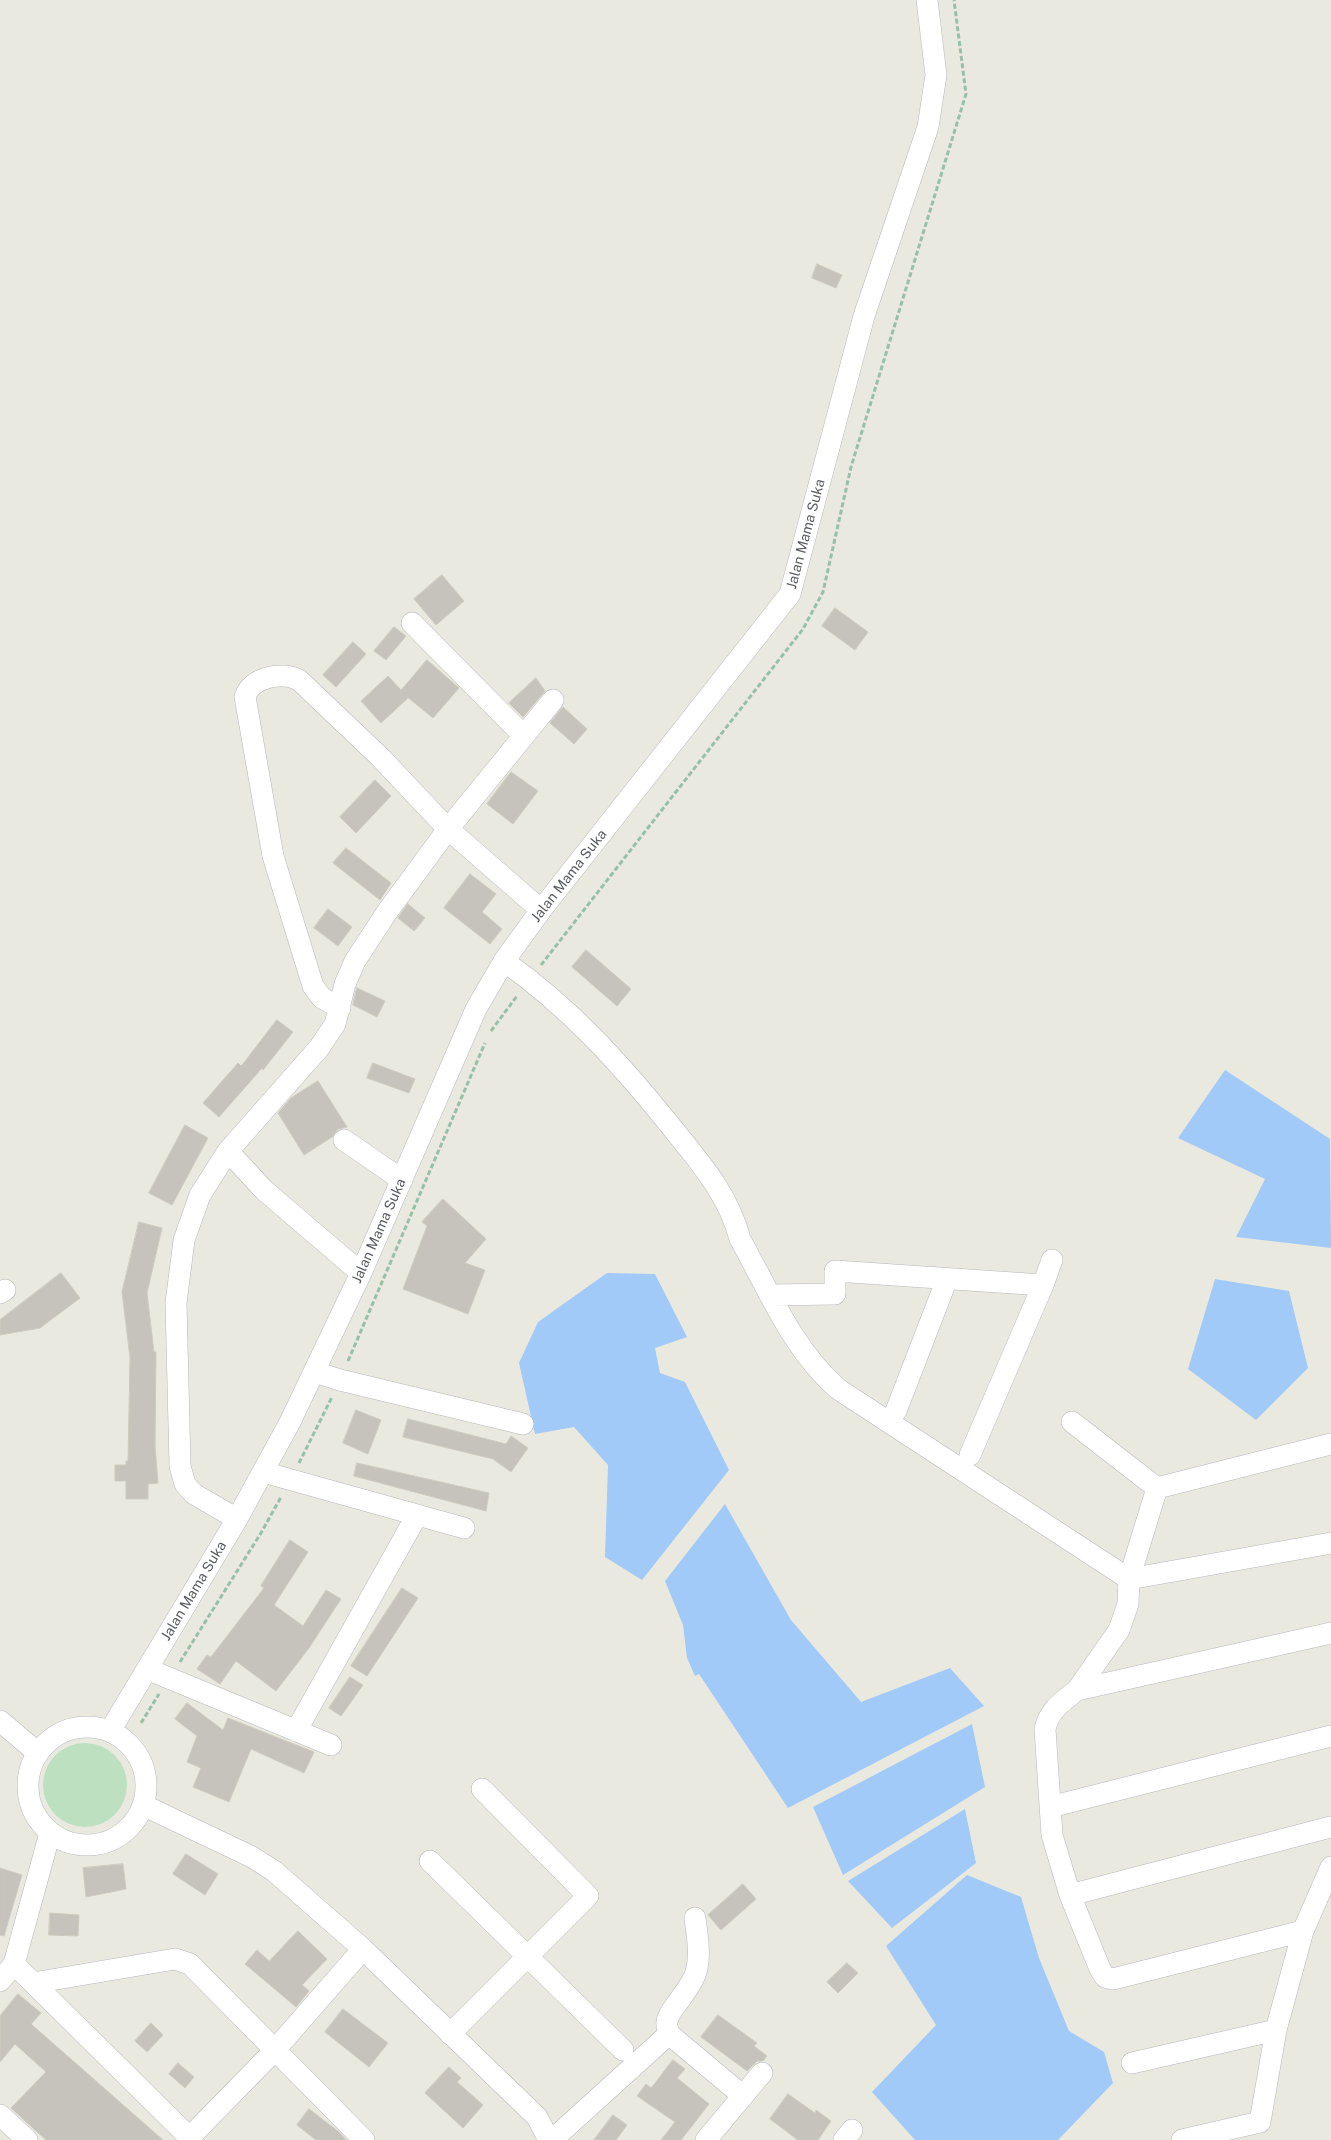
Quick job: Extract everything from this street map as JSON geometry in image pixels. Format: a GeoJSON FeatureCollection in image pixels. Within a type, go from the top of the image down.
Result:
{"type":"FeatureCollection","features":[{"type":"Feature","properties":{"kind":"street","name":"Jalan Mama Suka"},"geometry":{"type":"LineString","coordinates":[[110,1731],[237,1519],[315,1372],[361,1273],[476,1009],[504,961],[790,594],[864,316],[928,127],[936,75],[927,0]]}},
{"type":"Feature","properties":{"kind":"street"},"geometry":{"type":"LineString","coordinates":[[412,623],[524,736]]}},
{"type":"Feature","properties":{"kind":"street"},"geometry":{"type":"LineString","coordinates":[[340,1008],[322,998],[312,986],[273,856],[245,697],[248,688],[254,683],[289,674],[299,680],[380,757],[448,829],[542,910]]}},
{"type":"Feature","properties":{"kind":"street"},"geometry":{"type":"LineString","coordinates":[[237,1519],[194,1494],[185,1484],[180,1466],[176,1303],[184,1240],[200,1194],[228,1151],[320,1048],[335,1024],[345,984],[355,961],[448,829],[553,700]]}},
{"type":"Feature","properties":{"kind":"street"},"geometry":{"type":"LineString","coordinates":[[504,961],[530,979],[618,1061],[712,1176],[736,1222],[740,1239],[811,1364],[838,1389],[1128,1579],[1331,1543]]}},
{"type":"Feature","properties":{"kind":"street"},"geometry":{"type":"LineString","coordinates":[[344,1140],[402,1180]]}},
{"type":"Feature","properties":{"kind":"street"},"geometry":{"type":"LineString","coordinates":[[228,1151],[264,1190],[361,1273]]}},
{"type":"Feature","properties":{"kind":"street"},"geometry":{"type":"LineString","coordinates":[[970,1455],[1052,1260]]}},
{"type":"Feature","properties":{"kind":"street"},"geometry":{"type":"LineString","coordinates":[[772,1295],[835,1294],[834,1271],[1043,1285]]}},
{"type":"Feature","properties":{"kind":"street"},"geometry":{"type":"LineString","coordinates":[[896,1411],[947,1279]]}},
{"type":"Feature","properties":{"kind":"street"},"geometry":{"type":"LineString","coordinates":[[315,1372],[340,1380],[523,1424]]}},
{"type":"Feature","properties":{"kind":"street"},"geometry":{"type":"LineString","coordinates":[[1072,1422],[1157,1488]]}},
{"type":"Feature","properties":{"kind":"street"},"geometry":{"type":"LineString","coordinates":[[1157,1488],[1331,1444]]}},
{"type":"Feature","properties":{"kind":"street"},"geometry":{"type":"LineString","coordinates":[[263,1472],[464,1528]]}},
{"type":"Feature","properties":{"kind":"street"},"geometry":{"type":"LineString","coordinates":[[1157,1488],[1128,1579],[1128,1604],[1119,1630],[1077,1690],[1055,1708],[1047,1718],[1045,1730],[1052,1835],[1070,1895],[1100,1969],[1106,1977],[1113,1979],[1303,1931]]}},
{"type":"Feature","properties":{"kind":"street"},"geometry":{"type":"LineString","coordinates":[[296,1731],[417,1515]]}},
{"type":"Feature","properties":{"kind":"street"},"geometry":{"type":"LineString","coordinates":[[1077,1690],[1331,1633]]}},
{"type":"Feature","properties":{"kind":"street"},"geometry":{"type":"LineString","coordinates":[[147,1669],[331,1746]]}},
{"type":"Feature","properties":{"kind":"street"},"geometry":{"type":"LineString","coordinates":[[0,1721],[38,1753]]}},
{"type":"Feature","properties":{"kind":"street"},"geometry":{"type":"LineString","coordinates":[[86,1727],[110,1731],[128,1743],[140,1761],[146,1783],[142,1805],[128,1828],[104,1843],[90,1845],[75,1844],[50,1833],[32,1810],[28,1796],[31,1766],[38,1753],[54,1737],[69,1730],[86,1727]]}},
{"type":"Feature","properties":{"kind":"street"},"geometry":{"type":"LineString","coordinates":[[1050,1807],[1331,1736]]}},
{"type":"Feature","properties":{"kind":"street"},"geometry":{"type":"LineString","coordinates":[[450,2034],[588,1896],[482,1789]]}},
{"type":"Feature","properties":{"kind":"street"},"geometry":{"type":"LineString","coordinates":[[142,1805],[252,1857],[274,1871],[363,1948],[537,2117],[550,2140],[669,2034]]}},
{"type":"Feature","properties":{"kind":"street"},"geometry":{"type":"LineString","coordinates":[[1070,1895],[1331,1827]]}},
{"type":"Feature","properties":{"kind":"street"},"geometry":{"type":"LineString","coordinates":[[0,1981],[14,1964],[50,1833]]}},
{"type":"Feature","properties":{"kind":"street"},"geometry":{"type":"LineString","coordinates":[[430,1861],[623,2050]]}},
{"type":"Feature","properties":{"kind":"street"},"geometry":{"type":"LineString","coordinates":[[1182,2140],[1258,2131],[1276,2030],[1303,1931],[1331,1867]]}},
{"type":"Feature","properties":{"kind":"street"},"geometry":{"type":"LineString","coordinates":[[695,1918],[698,1952],[696,1972],[687,1993],[666,2023],[669,2034],[743,2096]]}},
{"type":"Feature","properties":{"kind":"street"},"geometry":{"type":"LineString","coordinates":[[14,1964],[190,2139],[274,2050],[363,1948]]}},
{"type":"Feature","properties":{"kind":"street"},"geometry":{"type":"LineString","coordinates":[[33,1983],[175,1959],[190,1964],[364,2140]]}},
{"type":"Feature","properties":{"kind":"street"},"geometry":{"type":"LineString","coordinates":[[1132,2063],[1276,2030]]}},
{"type":"Feature","properties":{"kind":"street"},"geometry":{"type":"LineString","coordinates":[[706,2140],[762,2073]]}},
{"type":"Feature","properties":{"kind":"street"},"geometry":{"type":"LineString","coordinates":[[0,2115],[27,2140]]}},
{"type":"Feature","properties":{"kind":"path"},"geometry":{"type":"LineString","coordinates":[[128,1743],[262,1533],[290,1480],[340,1380],[492,1027],[803,629],[823,592],[851,467],[966,94],[954,0]]}},
{"type":"Feature","properties":{"kind":"green space"},"geometry":{"type":"Polygon","coordinates":[[[85,1743],[101,1746],[115,1755],[124,1769],[127,1785],[124,1801],[115,1815],[101,1824],[85,1827],[69,1824],[55,1815],[46,1801],[43,1785],[46,1769],[55,1755],[69,1746],[85,1743]]]}},
{"type":"Feature","properties":{"kind":"water"},"geometry":{"type":"Polygon","coordinates":[[[1225,1070],[1330,1139],[1331,1248],[1236,1237],[1265,1179],[1178,1138],[1225,1070]]]}},
{"type":"Feature","properties":{"kind":"water"},"geometry":{"type":"Polygon","coordinates":[[[607,1273],[655,1274],[687,1337],[655,1348],[660,1373],[685,1382],[729,1470],[642,1580],[605,1557],[608,1465],[574,1427],[535,1434],[519,1363],[538,1322],[607,1273]]]}},
{"type":"Feature","properties":{"kind":"water"},"geometry":{"type":"Polygon","coordinates":[[[1215,1279],[1289,1291],[1308,1368],[1256,1420],[1188,1369],[1215,1279]]]}},
{"type":"Feature","properties":{"kind":"water"},"geometry":{"type":"Polygon","coordinates":[[[725,1504],[791,1620],[861,1702],[950,1668],[984,1706],[788,1808],[699,1674],[695,1676],[687,1658],[683,1625],[665,1581],[725,1504]]]}},
{"type":"Feature","properties":{"kind":"water"},"geometry":{"type":"Polygon","coordinates":[[[972,1724],[985,1787],[843,1875],[813,1807],[972,1724]]]}},
{"type":"Feature","properties":{"kind":"water"},"geometry":{"type":"Polygon","coordinates":[[[965,1809],[976,1863],[892,1928],[848,1881],[965,1809]]]}},
{"type":"Feature","properties":{"kind":"water"},"geometry":{"type":"Polygon","coordinates":[[[967,1875],[1021,1897],[1039,1958],[1069,2031],[1104,2052],[1113,2083],[1058,2140],[915,2140],[872,2092],[936,2025],[886,1946],[967,1875]]]}},
{"type":"Feature","properties":{"kind":"building"},"geometry":{"type":"Polygon","coordinates":[[[817,264],[842,275],[836,288],[812,278],[817,264]]]}},
{"type":"Feature","properties":{"kind":"building"},"geometry":{"type":"Polygon","coordinates":[[[442,575],[464,601],[436,625],[414,599],[442,575]]]}},
{"type":"Feature","properties":{"kind":"building"},"geometry":{"type":"Polygon","coordinates":[[[835,608],[868,632],[855,650],[822,626],[835,608]]]}},
{"type":"Feature","properties":{"kind":"building"},"geometry":{"type":"Polygon","coordinates":[[[394,627],[406,636],[386,660],[374,651],[394,627]]]}},
{"type":"Feature","properties":{"kind":"building"},"geometry":{"type":"Polygon","coordinates":[[[353,642],[366,654],[336,687],[323,675],[353,642]]]}},
{"type":"Feature","properties":{"kind":"building"},"geometry":{"type":"Polygon","coordinates":[[[427,660],[459,688],[433,718],[406,696],[408,698],[381,723],[361,701],[388,676],[401,690],[427,660]]]}},
{"type":"Feature","properties":{"kind":"building"},"geometry":{"type":"Polygon","coordinates":[[[536,678],[545,691],[523,717],[509,703],[536,678]]]}},
{"type":"Feature","properties":{"kind":"building"},"geometry":{"type":"Polygon","coordinates":[[[563,707],[587,729],[574,744],[550,723],[563,707]]]}},
{"type":"Feature","properties":{"kind":"building"},"geometry":{"type":"Polygon","coordinates":[[[511,772],[538,791],[513,824],[487,804],[511,772]]]}},
{"type":"Feature","properties":{"kind":"building"},"geometry":{"type":"Polygon","coordinates":[[[375,780],[391,796],[356,833],[340,817],[375,780]]]}},
{"type":"Feature","properties":{"kind":"building"},"geometry":{"type":"Polygon","coordinates":[[[346,848],[391,883],[380,900],[333,863],[346,848]]]}},
{"type":"Feature","properties":{"kind":"building"},"geometry":{"type":"Polygon","coordinates":[[[470,874],[496,894],[482,912],[502,929],[490,944],[444,908],[470,874]]]}},
{"type":"Feature","properties":{"kind":"building"},"geometry":{"type":"Polygon","coordinates":[[[408,904],[425,918],[414,931],[398,918],[408,904]]]}},
{"type":"Feature","properties":{"kind":"building"},"geometry":{"type":"Polygon","coordinates":[[[328,909],[352,927],[338,946],[314,928],[328,909]]]}},
{"type":"Feature","properties":{"kind":"building"},"geometry":{"type":"Polygon","coordinates":[[[586,950],[631,989],[617,1006],[572,967],[586,950]]]}},
{"type":"Feature","properties":{"kind":"building"},"geometry":{"type":"Polygon","coordinates":[[[357,988],[385,1001],[377,1017],[353,1005],[357,988]]]}},
{"type":"Feature","properties":{"kind":"building"},"geometry":{"type":"Polygon","coordinates":[[[277,1020],[293,1032],[263,1070],[262,1068],[219,1117],[203,1103],[238,1063],[241,1066],[277,1020]]]}},
{"type":"Feature","properties":{"kind":"building"},"geometry":{"type":"Polygon","coordinates":[[[373,1063],[415,1079],[409,1093],[367,1078],[373,1063]]]}},
{"type":"Feature","properties":{"kind":"building"},"geometry":{"type":"Polygon","coordinates":[[[318,1081],[347,1127],[338,1129],[332,1137],[304,1155],[278,1113],[291,1098],[318,1081]]]}},
{"type":"Feature","properties":{"kind":"building"},"geometry":{"type":"Polygon","coordinates":[[[185,1125],[208,1138],[172,1205],[149,1193],[185,1125]]]}},
{"type":"Feature","properties":{"kind":"building"},"geometry":{"type":"Polygon","coordinates":[[[443,1199],[486,1239],[465,1263],[485,1270],[468,1314],[403,1289],[427,1226],[422,1222],[443,1199]]]}},
{"type":"Feature","properties":{"kind":"building"},"geometry":{"type":"Polygon","coordinates":[[[139,1222],[162,1228],[147,1293],[154,1352],[156,1352],[155,1446],[158,1483],[148,1484],[148,1499],[126,1499],[126,1481],[115,1481],[115,1465],[126,1465],[126,1461],[128,1461],[130,1358],[122,1292],[139,1222]]]}},
{"type":"Feature","properties":{"kind":"building"},"geometry":{"type":"Polygon","coordinates":[[[61,1273],[80,1298],[40,1328],[0,1335],[0,1320],[61,1273]]]}},
{"type":"Feature","properties":{"kind":"building"},"geometry":{"type":"Polygon","coordinates":[[[356,1410],[381,1420],[368,1454],[343,1443],[356,1410]]]}},
{"type":"Feature","properties":{"kind":"building"},"geometry":{"type":"Polygon","coordinates":[[[408,1419],[506,1444],[511,1436],[528,1448],[511,1472],[493,1459],[403,1437],[408,1419]]]}},
{"type":"Feature","properties":{"kind":"building"},"geometry":{"type":"Polygon","coordinates":[[[357,1463],[489,1493],[486,1511],[354,1476],[357,1463]]]}},
{"type":"Feature","properties":{"kind":"building"},"geometry":{"type":"Polygon","coordinates":[[[290,1540],[308,1552],[274,1605],[303,1626],[326,1590],[341,1599],[309,1648],[276,1691],[236,1661],[220,1684],[197,1669],[207,1655],[211,1657],[264,1588],[261,1586],[290,1540]]]}},
{"type":"Feature","properties":{"kind":"building"},"geometry":{"type":"Polygon","coordinates":[[[402,1588],[418,1598],[367,1676],[351,1666],[402,1588]]]}},
{"type":"Feature","properties":{"kind":"building"},"geometry":{"type":"Polygon","coordinates":[[[350,1677],[363,1685],[341,1716],[329,1708],[350,1677]]]}},
{"type":"Feature","properties":{"kind":"building"},"geometry":{"type":"Polygon","coordinates":[[[187,1703],[223,1730],[228,1718],[314,1752],[304,1773],[251,1749],[229,1802],[193,1787],[201,1768],[187,1762],[197,1736],[175,1719],[187,1703]]]}},
{"type":"Feature","properties":{"kind":"building"},"geometry":{"type":"Polygon","coordinates":[[[186,1854],[218,1874],[205,1895],[173,1874],[186,1854]]]}},
{"type":"Feature","properties":{"kind":"building"},"geometry":{"type":"Polygon","coordinates":[[[123,1864],[126,1889],[86,1897],[83,1868],[123,1864]]]}},
{"type":"Feature","properties":{"kind":"building"},"geometry":{"type":"Polygon","coordinates":[[[0,1868],[22,1875],[4,1936],[0,1935],[0,1868]]]}},
{"type":"Feature","properties":{"kind":"building"},"geometry":{"type":"Polygon","coordinates":[[[743,1884],[756,1899],[721,1930],[708,1915],[743,1884]]]}},
{"type":"Feature","properties":{"kind":"building"},"geometry":{"type":"Polygon","coordinates":[[[50,1913],[79,1915],[78,1936],[49,1935],[50,1913]]]}},
{"type":"Feature","properties":{"kind":"building"},"geometry":{"type":"Polygon","coordinates":[[[298,1931],[327,1959],[302,1985],[309,1991],[296,2007],[245,1964],[257,1950],[269,1961],[298,1931]]]}},
{"type":"Feature","properties":{"kind":"building"},"geometry":{"type":"Polygon","coordinates":[[[847,1963],[858,1973],[838,1993],[827,1982],[847,1963]]]}},
{"type":"Feature","properties":{"kind":"building"},"geometry":{"type":"Polygon","coordinates":[[[18,1994],[41,2013],[31,2024],[163,2140],[46,2140],[11,2108],[46,2072],[15,2044],[0,2062],[0,2016],[18,1994]]]}},
{"type":"Feature","properties":{"kind":"building"},"geometry":{"type":"Polygon","coordinates":[[[343,2009],[388,2043],[369,2067],[325,2032],[343,2009]]]}},
{"type":"Feature","properties":{"kind":"building"},"geometry":{"type":"Polygon","coordinates":[[[718,2015],[757,2043],[754,2046],[767,2056],[763,2061],[757,2061],[747,2071],[701,2037],[718,2015]]]}},
{"type":"Feature","properties":{"kind":"building"},"geometry":{"type":"Polygon","coordinates":[[[151,2023],[163,2035],[147,2052],[135,2041],[151,2023]]]}},
{"type":"Feature","properties":{"kind":"building"},"geometry":{"type":"Polygon","coordinates":[[[673,2060],[685,2069],[677,2078],[709,2104],[681,2140],[661,2140],[675,2122],[637,2096],[646,2084],[651,2088],[673,2060]]]}},
{"type":"Feature","properties":{"kind":"building"},"geometry":{"type":"Polygon","coordinates":[[[178,2063],[194,2077],[185,2088],[169,2074],[178,2063]]]}},
{"type":"Feature","properties":{"kind":"building"},"geometry":{"type":"Polygon","coordinates":[[[449,2067],[461,2078],[457,2082],[483,2105],[463,2128],[425,2093],[449,2067]]]}},
{"type":"Feature","properties":{"kind":"building"},"geometry":{"type":"Polygon","coordinates":[[[788,2094],[815,2113],[816,2110],[831,2121],[818,2140],[798,2140],[770,2119],[788,2094]]]}},
{"type":"Feature","properties":{"kind":"building"},"geometry":{"type":"Polygon","coordinates":[[[309,2109],[339,2132],[346,2140],[316,2140],[297,2125],[309,2109]]]}},
{"type":"Feature","properties":{"kind":"building"},"geometry":{"type":"Polygon","coordinates":[[[613,2115],[627,2125],[616,2140],[594,2140],[613,2115]]]}}]}
